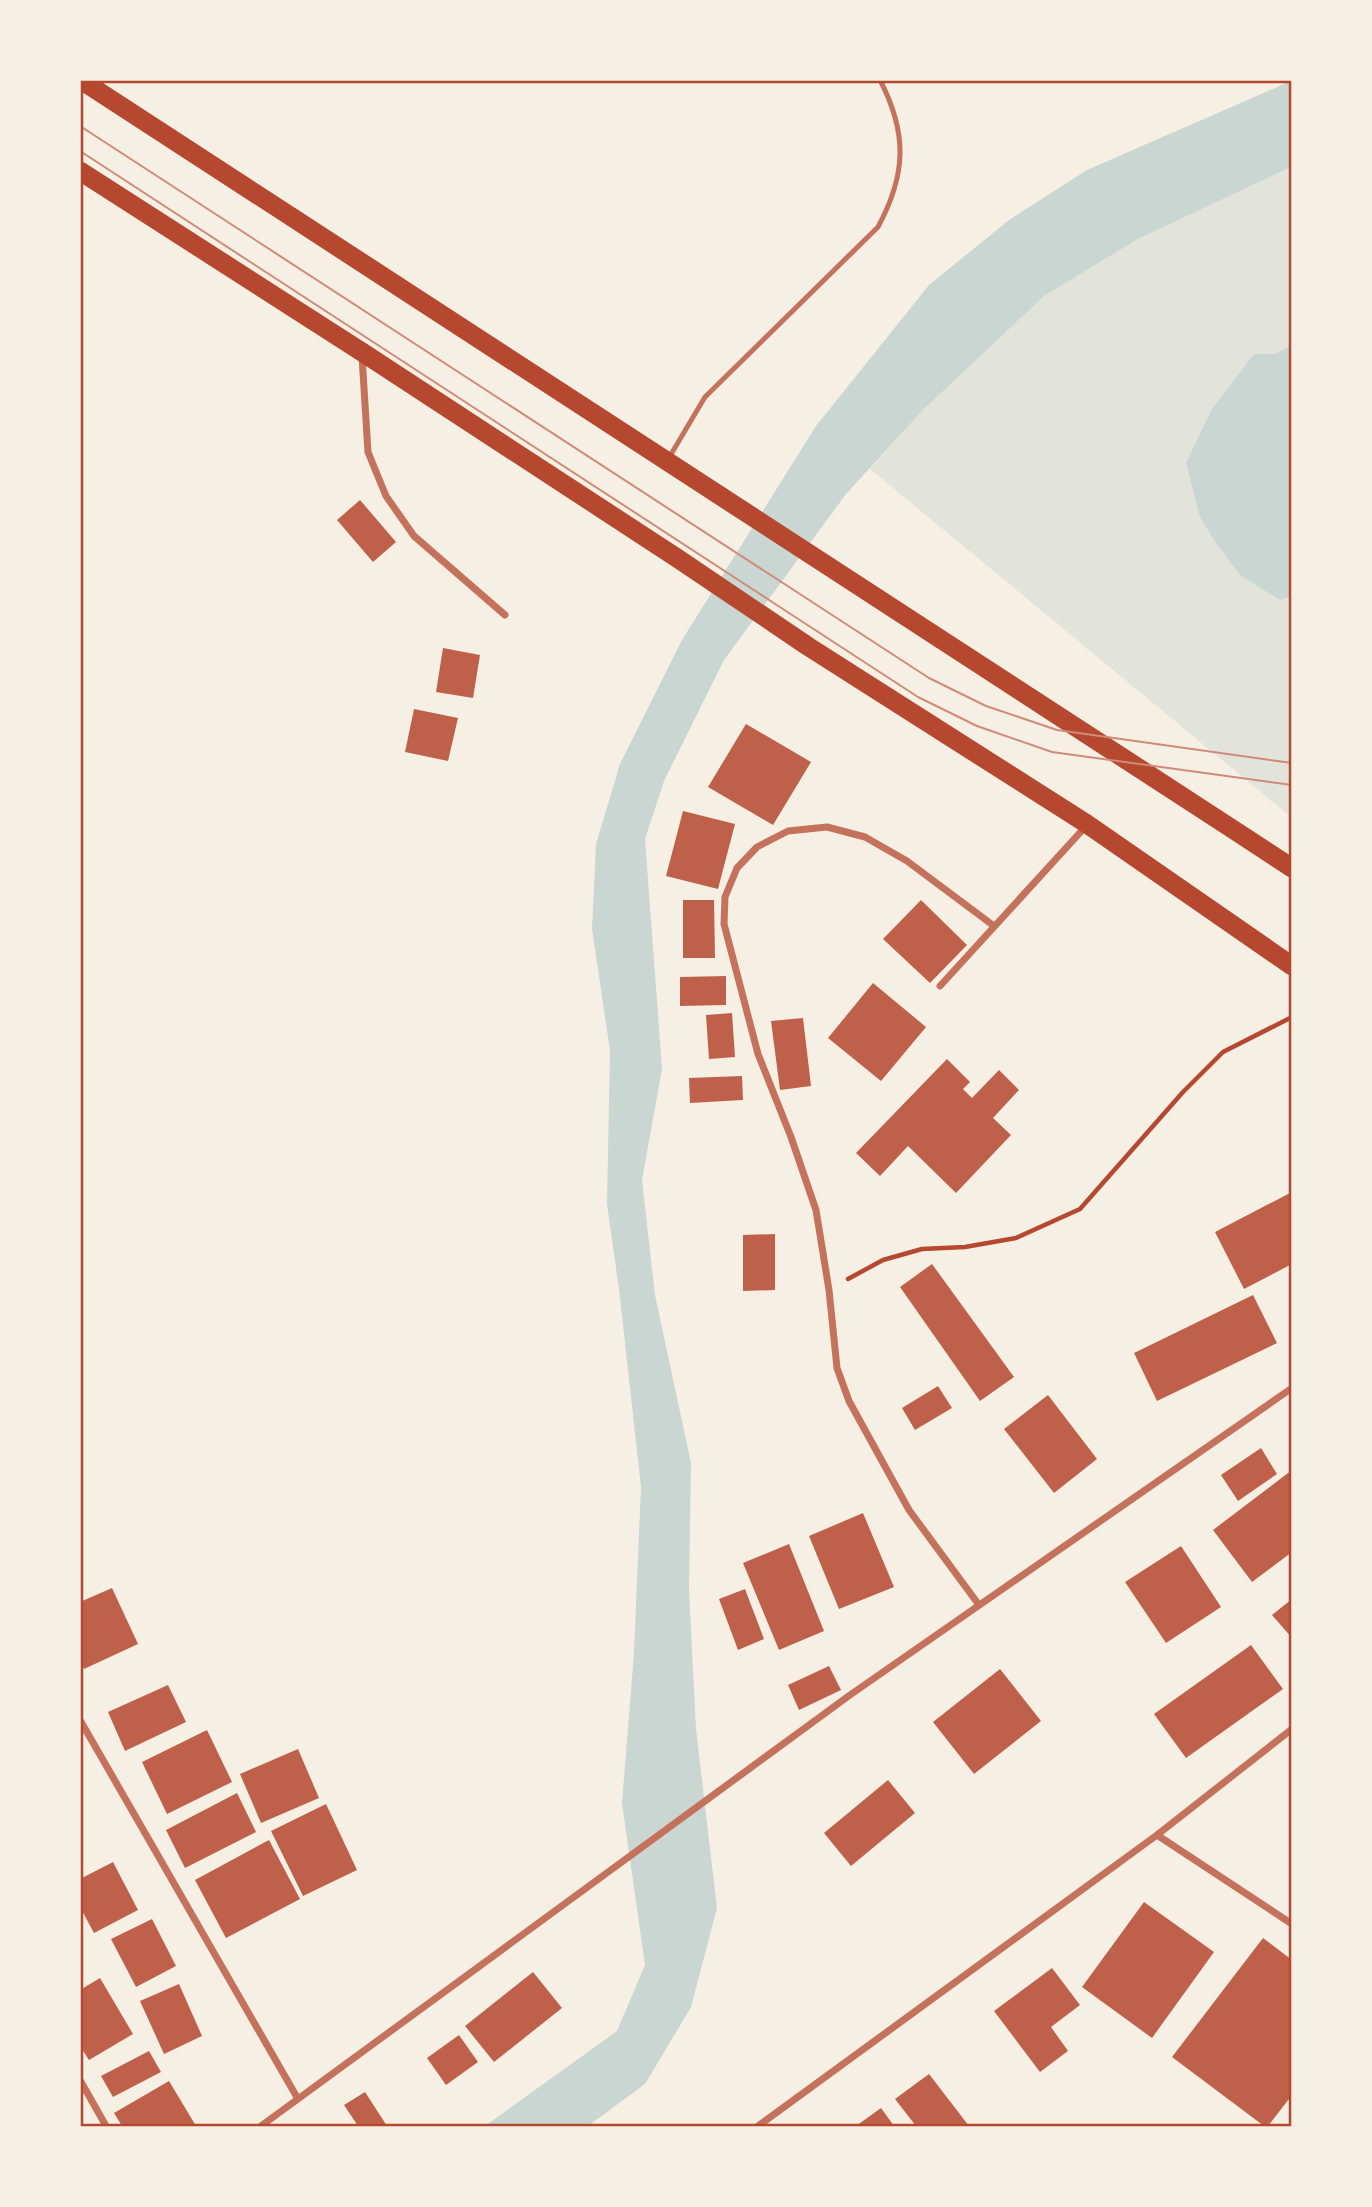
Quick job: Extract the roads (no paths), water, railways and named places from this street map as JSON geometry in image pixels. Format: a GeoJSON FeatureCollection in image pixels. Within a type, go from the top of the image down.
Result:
{"type":"FeatureCollection","features":[{"type":"Feature","properties":{"kind":"highway"},"geometry":{"type":"LineString","coordinates":[[81,80],[1292,868]]}},
{"type":"Feature","properties":{"kind":"highway"},"geometry":{"type":"LineString","coordinates":[[80,171],[362,352],[809,647],[1087,824],[1292,966]]}},
{"type":"Feature","properties":{"kind":"street"},"geometry":{"type":"LineString","coordinates":[[362,352],[368,452],[386,496],[414,536],[505,615]]}},
{"type":"Feature","properties":{"kind":"street"},"geometry":{"type":"LineString","coordinates":[[940,986],[1087,824]]}},
{"type":"Feature","properties":{"kind":"street"},"geometry":{"type":"LineString","coordinates":[[979,1605],[909,1510],[849,1401],[837,1368],[829,1290],[816,1210],[758,1054],[724,924],[725,897],[737,868],[757,847],[788,831],[827,827],[865,837],[907,861],[994,926]]}},
{"type":"Feature","properties":{"kind":"street"},"geometry":{"type":"LineString","coordinates":[[261,2126],[850,1695],[1292,1388]]}},
{"type":"Feature","properties":{"kind":"street"},"geometry":{"type":"LineString","coordinates":[[80,1720],[298,2099]]}},
{"type":"Feature","properties":{"kind":"street"},"geometry":{"type":"LineString","coordinates":[[758,2126],[1157,1835],[1292,1729]]}},
{"type":"Feature","properties":{"kind":"street"},"geometry":{"type":"LineString","coordinates":[[1157,1835],[1292,1924]]}},
{"type":"Feature","properties":{"kind":"street"},"geometry":{"type":"LineString","coordinates":[[80,2080],[106,2126]]}},
{"type":"Feature","properties":{"kind":"lane"},"geometry":{"type":"LineString","coordinates":[[666,462],[705,397],[878,227],[892,201],[899,173],[900,139],[890,99],[880,80]]}},
{"type":"Feature","properties":{"kind":"tram line"},"geometry":{"type":"LineString","coordinates":[[80,126],[929,678],[986,706],[1057,730],[1292,763]]}},
{"type":"Feature","properties":{"kind":"tram line"},"geometry":{"type":"LineString","coordinates":[[80,151],[918,697],[977,726],[1052,752],[1292,785]]}}]}
